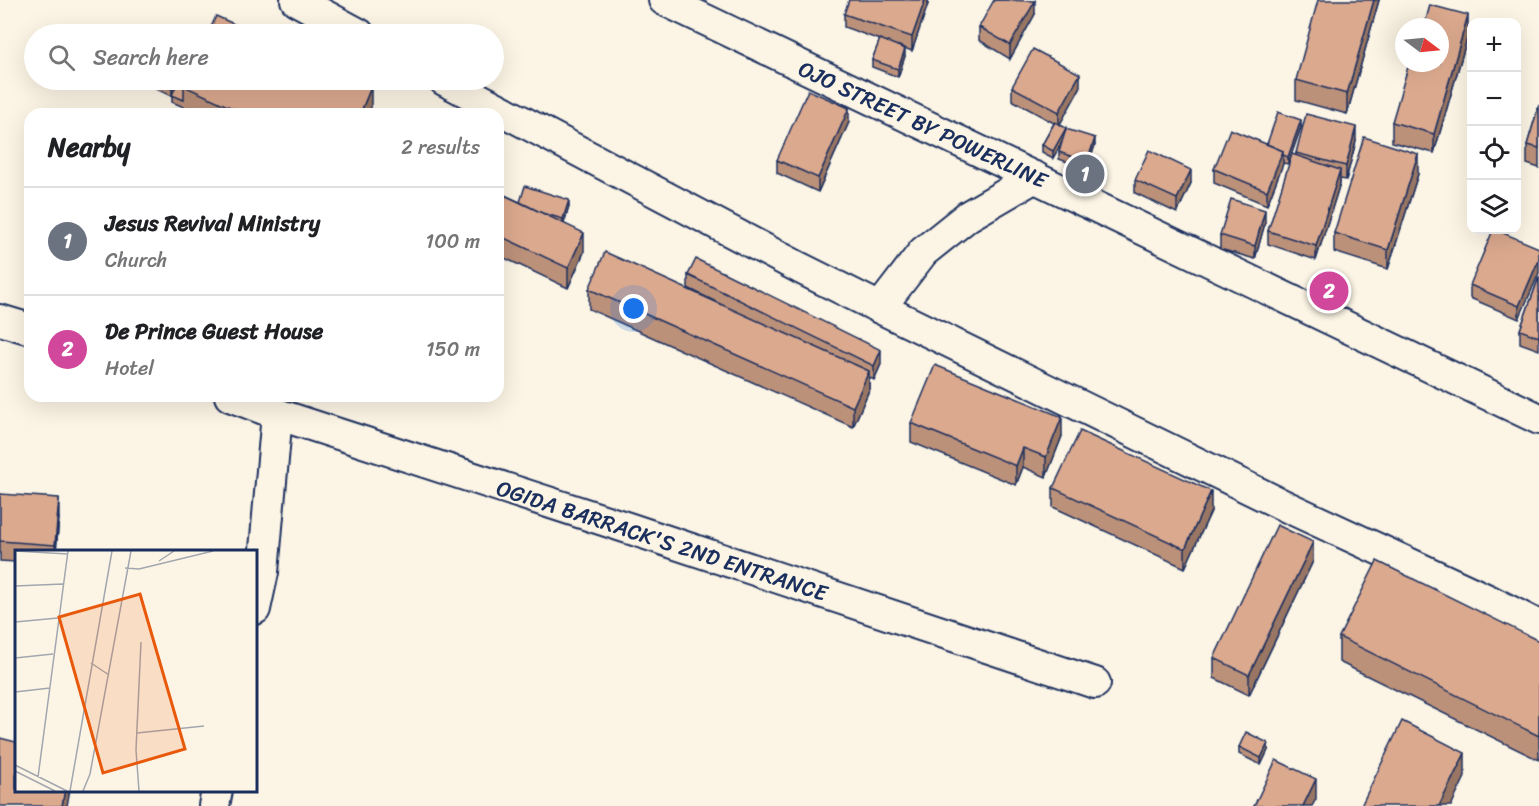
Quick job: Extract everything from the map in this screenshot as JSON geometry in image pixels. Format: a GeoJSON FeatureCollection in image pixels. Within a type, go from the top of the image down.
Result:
{"type":"FeatureCollection","features":[{"type":"Feature","properties":{"kind":"street"},"geometry":{"type":"LineString","coordinates":[[296,0],[341,24]]}},
{"type":"Feature","properties":{"kind":"street","name":"OJO STREET BY POWERLINE"},"geometry":{"type":"LineString","coordinates":[[664,0],[1539,419]]}},
{"type":"Feature","properties":{"kind":"street"},"geometry":{"type":"LineString","coordinates":[[463,90],[497,108]]}},
{"type":"Feature","properties":{"kind":"street"},"geometry":{"type":"LineString","coordinates":[[504,112],[880,309],[1283,505],[1539,626]]}},
{"type":"Feature","properties":{"kind":"street"},"geometry":{"type":"LineString","coordinates":[[880,309],[924,252],[968,216],[1035,177]]}},
{"type":"Feature","properties":{"kind":"street"},"geometry":{"type":"LineString","coordinates":[[0,320],[24,327]]}},
{"type":"Feature","properties":{"kind":"street","name":"OGIDA BARRACK'S 2ND ENTRANCE"},"geometry":{"type":"LineString","coordinates":[[246,402],[1095,683]]}},
{"type":"Feature","properties":{"kind":"street"},"geometry":{"type":"LineString","coordinates":[[256,604],[263,572],[277,414]]}},
{"type":"Feature","properties":{"kind":"street"},"geometry":{"type":"LineString","coordinates":[[214,806],[217,791]]}},
{"type":"Feature","properties":{"kind":"building"},"geometry":{"type":"Polygon","coordinates":[[[849,0],[925,0],[912,37],[844,14],[849,0]]]}},
{"type":"Feature","properties":{"kind":"building"},"geometry":{"type":"Polygon","coordinates":[[[994,0],[1035,1],[1010,45],[979,27],[994,0]]]}},
{"type":"Feature","properties":{"kind":"building"},"geometry":{"type":"Polygon","coordinates":[[[1318,0],[1374,0],[1347,94],[1296,80],[1318,0]]]}},
{"type":"Feature","properties":{"kind":"building"},"geometry":{"type":"Polygon","coordinates":[[[1430,5],[1468,15],[1434,134],[1392,122],[1407,72],[1449,72],[1449,18],[1426,18],[1430,5]]]}},
{"type":"Feature","properties":{"kind":"building"},"geometry":{"type":"Polygon","coordinates":[[[216,16],[234,24],[212,24],[216,16]]]}},
{"type":"Feature","properties":{"kind":"building"},"geometry":{"type":"Polygon","coordinates":[[[880,39],[905,49],[898,69],[872,60],[880,39]]]}},
{"type":"Feature","properties":{"kind":"building"},"geometry":{"type":"Polygon","coordinates":[[[1033,49],[1080,74],[1059,112],[1012,87],[1033,49]]]}},
{"type":"Feature","properties":{"kind":"building"},"geometry":{"type":"Polygon","coordinates":[[[174,90],[184,90],[184,100],[172,95],[174,90]]]}},
{"type":"Feature","properties":{"kind":"building"},"geometry":{"type":"Polygon","coordinates":[[[193,90],[370,90],[362,108],[232,108],[193,90]]]}},
{"type":"Feature","properties":{"kind":"building"},"geometry":{"type":"Polygon","coordinates":[[[808,90],[849,108],[818,178],[777,160],[808,90]]]}},
{"type":"Feature","properties":{"kind":"building"},"geometry":{"type":"Polygon","coordinates":[[[1539,105],[1539,148],[1527,145],[1539,105]]]}},
{"type":"Feature","properties":{"kind":"building"},"geometry":{"type":"Polygon","coordinates":[[[1278,112],[1301,120],[1288,157],[1283,155],[1283,151],[1267,144],[1278,112]]]}},
{"type":"Feature","properties":{"kind":"building"},"geometry":{"type":"Polygon","coordinates":[[[1306,114],[1356,127],[1346,166],[1296,153],[1306,114]]]}},
{"type":"Feature","properties":{"kind":"building"},"geometry":{"type":"Polygon","coordinates":[[[1055,122],[1066,128],[1053,151],[1042,145],[1055,122]]]}},
{"type":"Feature","properties":{"kind":"building"},"geometry":{"type":"Polygon","coordinates":[[[1066,129],[1095,138],[1087,162],[1059,152],[1066,129]]]}},
{"type":"Feature","properties":{"kind":"building"},"geometry":{"type":"Polygon","coordinates":[[[1230,129],[1283,151],[1267,191],[1214,169],[1230,129]]]}},
{"type":"Feature","properties":{"kind":"building"},"geometry":{"type":"Polygon","coordinates":[[[1364,137],[1418,154],[1388,250],[1334,233],[1364,137]]]}},
{"type":"Feature","properties":{"kind":"building"},"geometry":{"type":"Polygon","coordinates":[[[1149,150],[1191,170],[1177,199],[1135,180],[1149,150]]]}},
{"type":"Feature","properties":{"kind":"building"},"geometry":{"type":"Polygon","coordinates":[[[1292,154],[1340,170],[1316,246],[1268,231],[1292,154]]]}},
{"type":"Feature","properties":{"kind":"building"},"geometry":{"type":"Polygon","coordinates":[[[525,186],[569,200],[563,219],[542,213],[520,202],[525,186]]]}},
{"type":"Feature","properties":{"kind":"building"},"geometry":{"type":"Polygon","coordinates":[[[504,195],[584,233],[568,268],[504,238],[504,195]]]}},
{"type":"Feature","properties":{"kind":"building"},"geometry":{"type":"Polygon","coordinates":[[[1231,199],[1265,210],[1255,246],[1220,235],[1231,199]]]}},
{"type":"Feature","properties":{"kind":"building"},"geometry":{"type":"Polygon","coordinates":[[[1491,234],[1506,234],[1539,248],[1539,259],[1519,306],[1470,285],[1491,234]]]}},
{"type":"Feature","properties":{"kind":"building"},"geometry":{"type":"Polygon","coordinates":[[[605,252],[869,371],[853,407],[589,289],[605,252]]]}},
{"type":"Feature","properties":{"kind":"building"},"geometry":{"type":"Polygon","coordinates":[[[696,259],[881,350],[874,366],[688,275],[696,259]]]}},
{"type":"Feature","properties":{"kind":"building"},"geometry":{"type":"Polygon","coordinates":[[[1539,277],[1539,337],[1520,330],[1539,277]]]}},
{"type":"Feature","properties":{"kind":"building"},"geometry":{"type":"Polygon","coordinates":[[[935,365],[1062,417],[1046,457],[1023,448],[1016,466],[911,423],[935,365]]]}},
{"type":"Feature","properties":{"kind":"building"},"geometry":{"type":"Polygon","coordinates":[[[1080,431],[1211,491],[1185,549],[1053,488],[1080,431]]]}},
{"type":"Feature","properties":{"kind":"building"},"geometry":{"type":"Polygon","coordinates":[[[0,494],[59,498],[55,545],[0,541],[0,494]]]}},
{"type":"Feature","properties":{"kind":"building"},"geometry":{"type":"Polygon","coordinates":[[[1277,525],[1313,542],[1249,675],[1214,658],[1277,525]]]}},
{"type":"Feature","properties":{"kind":"building"},"geometry":{"type":"Polygon","coordinates":[[[1377,561],[1539,641],[1539,736],[1339,637],[1377,561]]]}},
{"type":"Feature","properties":{"kind":"building"},"geometry":{"type":"Polygon","coordinates":[[[1402,721],[1465,753],[1439,806],[1361,806],[1402,721]]]}},
{"type":"Feature","properties":{"kind":"building"},"geometry":{"type":"Polygon","coordinates":[[[1246,732],[1268,743],[1261,758],[1239,747],[1246,732]]]}},
{"type":"Feature","properties":{"kind":"building"},"geometry":{"type":"Polygon","coordinates":[[[0,738],[15,742],[15,791],[65,791],[62,806],[0,806],[0,738]]]}},
{"type":"Feature","properties":{"kind":"building"},"geometry":{"type":"Polygon","coordinates":[[[1276,760],[1316,779],[1303,806],[1254,806],[1276,760]]]}},
{"type":"Feature","properties":{"kind":"place","name":"Jesus Revival Ministry"},"geometry":{"type":"Point","coordinates":[1085,174]}},
{"type":"Feature","properties":{"kind":"place","name":"De Prince Guest House"},"geometry":{"type":"Point","coordinates":[1329,291]}}]}
